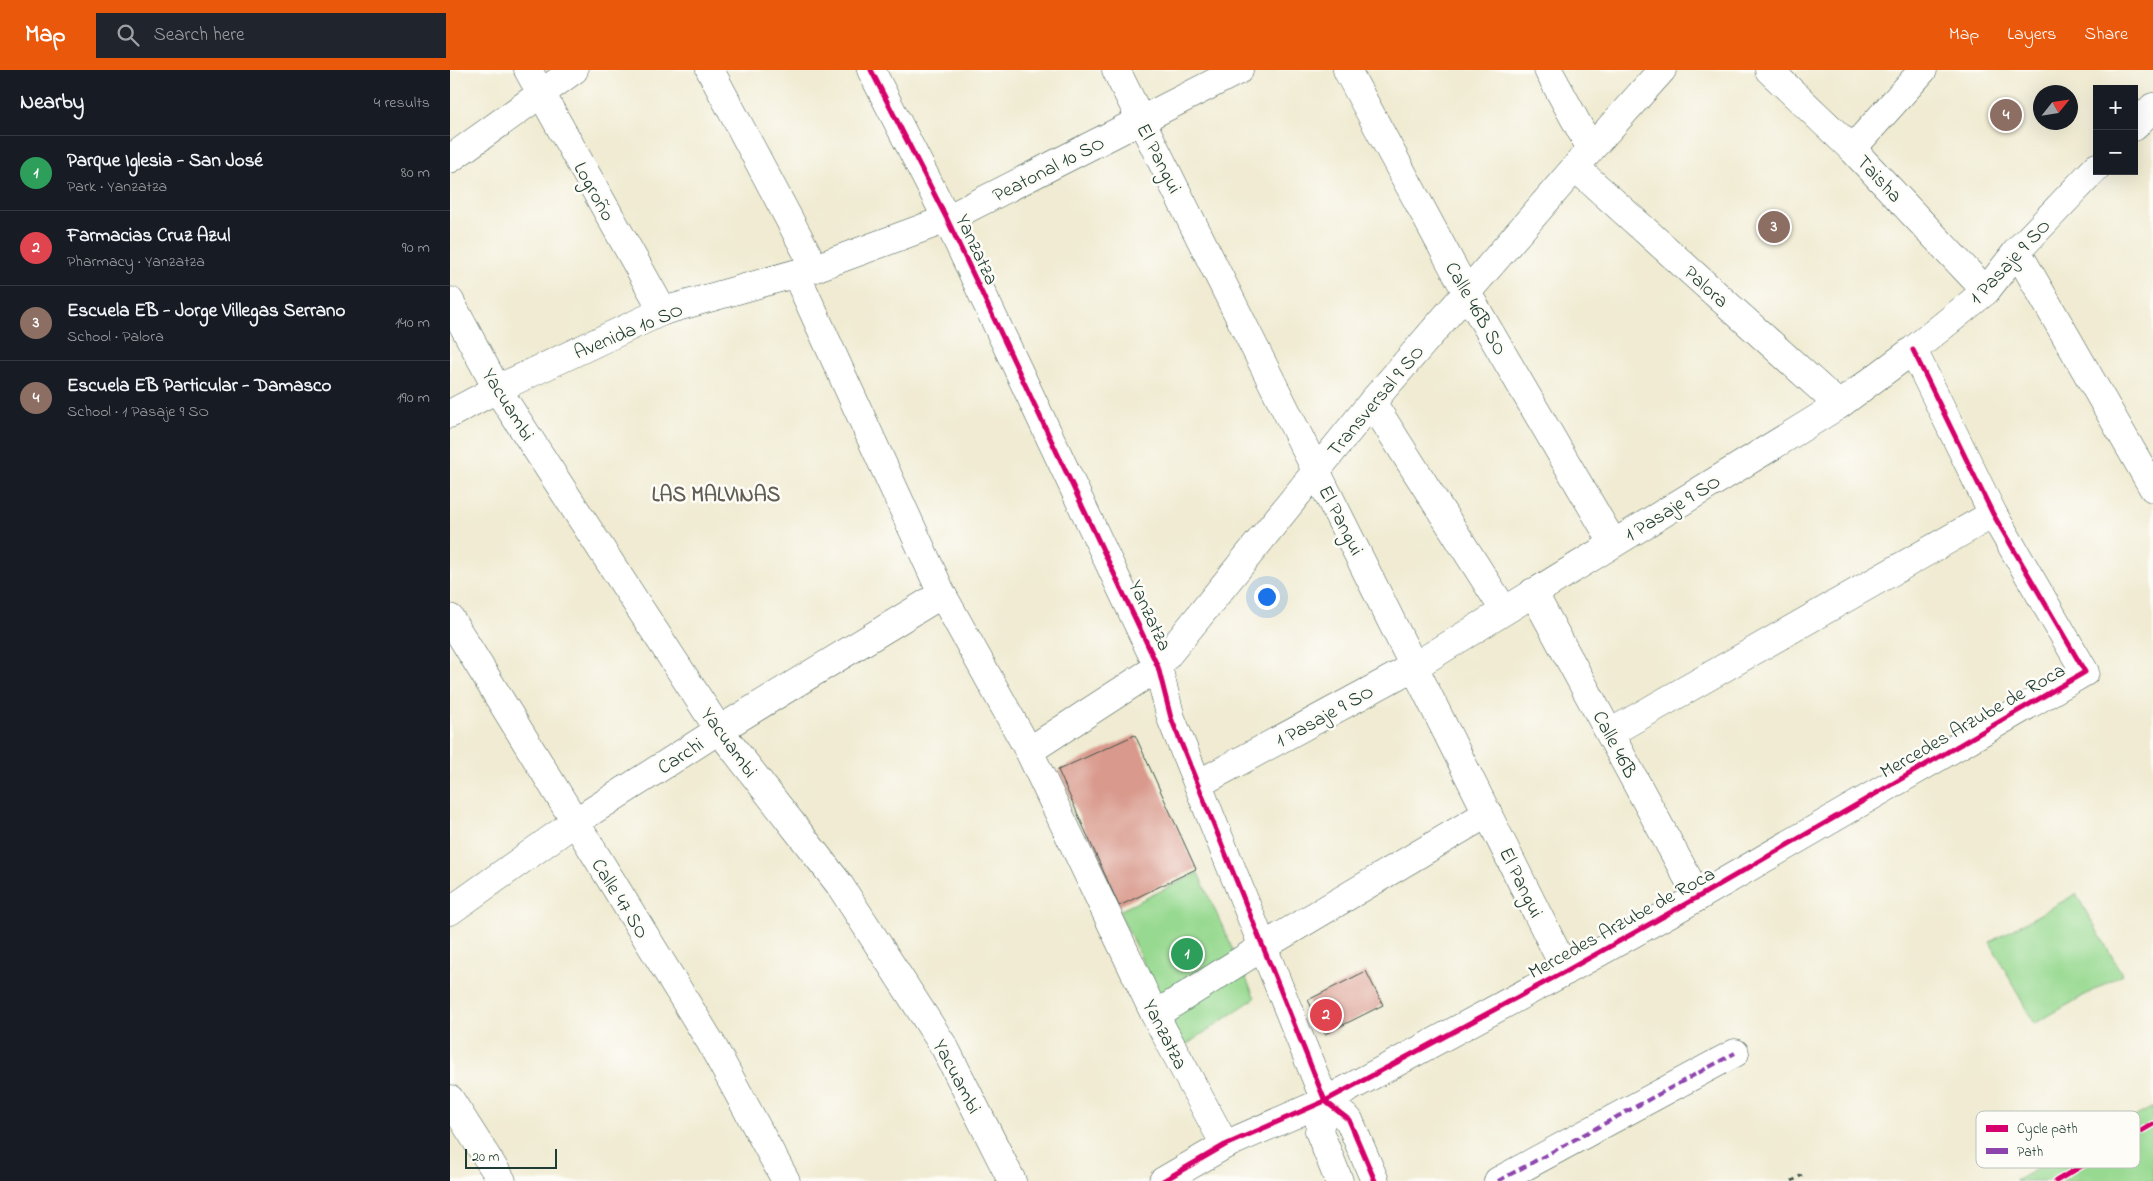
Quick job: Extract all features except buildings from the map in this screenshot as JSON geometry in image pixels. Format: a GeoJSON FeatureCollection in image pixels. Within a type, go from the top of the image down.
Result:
{"type":"FeatureCollection","features":[{"type":"Feature","properties":{"kind":"street","name":"Logroño"},"geometry":{"type":"LineString","coordinates":[[528,70],[663,311]]}},
{"type":"Feature","properties":{"kind":"street"},"geometry":{"type":"LineString","coordinates":[[450,159],[574,70]]}},
{"type":"Feature","properties":{"kind":"street","name":"Yanzatza"},"geometry":{"type":"LineString","coordinates":[[710,70],[805,271],[942,594],[1029,751],[1156,1015],[1225,1145]]}},
{"type":"Feature","properties":{"kind":"street","name":"Yanzatza"},"geometry":{"type":"LineString","coordinates":[[872,70],[947,219],[1158,666],[1171,718],[1325,1101]]}},
{"type":"Feature","properties":{"kind":"street","name":"El Pangui"},"geometry":{"type":"LineString","coordinates":[[1116,70],[1566,970]]}},
{"type":"Feature","properties":{"kind":"street","name":"Peatonal 10 SO"},"geometry":{"type":"LineString","coordinates":[[805,271],[947,219],[1239,70]]}},
{"type":"Feature","properties":{"kind":"street","name":"Calle 46B SO"},"geometry":{"type":"LineString","coordinates":[[1347,70],[1467,293],[1613,544]]}},
{"type":"Feature","properties":{"kind":"street","name":"Palora"},"geometry":{"type":"LineString","coordinates":[[1548,70],[1583,158],[1839,405]]}},
{"type":"Feature","properties":{"kind":"street","name":"Transversal 9 SO"},"geometry":{"type":"LineString","coordinates":[[1029,751],[1158,666],[1372,402],[1583,158],[1662,70]]}},
{"type":"Feature","properties":{"kind":"street","name":"Taisha"},"geometry":{"type":"LineString","coordinates":[[1769,70],[1852,149],[1986,291]]}},
{"type":"Feature","properties":{"kind":"street"},"geometry":{"type":"LineString","coordinates":[[1852,149],[1923,70]]}},
{"type":"Feature","properties":{"kind":"street"},"geometry":{"type":"LineString","coordinates":[[2138,123],[2153,107]]}},
{"type":"Feature","properties":{"kind":"street","name":"1 Pasaje 9 SO"},"geometry":{"type":"LineString","coordinates":[[1198,784],[1415,666],[1839,405],[1913,350],[1986,291],[2017,251],[2093,171]]}},
{"type":"Feature","properties":{"kind":"street"},"geometry":{"type":"LineString","coordinates":[[2017,251],[2153,488]]}},
{"type":"Feature","properties":{"kind":"street","name":"Avenida 10 SO"},"geometry":{"type":"LineString","coordinates":[[450,414],[497,389],[663,311],[805,271]]}},
{"type":"Feature","properties":{"kind":"street","name":"Yacuambi"},"geometry":{"type":"LineString","coordinates":[[450,301],[497,389],[719,730],[839,884],[946,1048],[1012,1181]]}},
{"type":"Feature","properties":{"kind":"street"},"geometry":{"type":"LineString","coordinates":[[1610,733],[1993,514],[1913,350]]}},
{"type":"Feature","properties":{"kind":"street"},"geometry":{"type":"LineString","coordinates":[[1372,402],[1504,610]]}},
{"type":"Feature","properties":{"kind":"street","name":"Mercedes Arzube de Roca"},"geometry":{"type":"LineString","coordinates":[[1163,1181],[1225,1145],[1325,1101],[1566,970],[1698,897],[2085,672],[1993,514]]}},
{"type":"Feature","properties":{"kind":"street","name":"Calle 46B"},"geometry":{"type":"LineString","coordinates":[[1533,592],[1698,897]]}},
{"type":"Feature","properties":{"kind":"street","name":"Carchi"},"geometry":{"type":"LineString","coordinates":[[450,911],[575,822],[719,730],[942,594]]}},
{"type":"Feature","properties":{"kind":"street","name":"Calle 47 SO"},"geometry":{"type":"LineString","coordinates":[[453,630],[575,822],[711,1043],[786,1181]]}},
{"type":"Feature","properties":{"kind":"street"},"geometry":{"type":"LineString","coordinates":[[1156,1015],[1264,946],[1488,813]]}},
{"type":"Feature","properties":{"kind":"street"},"geometry":{"type":"LineString","coordinates":[[1498,1181],[1735,1053]]}},
{"type":"Feature","properties":{"kind":"street"},"geometry":{"type":"LineString","coordinates":[[450,1099],[502,1181]]}},
{"type":"Feature","properties":{"kind":"street"},"geometry":{"type":"LineString","coordinates":[[1339,1181],[1320,1131],[1325,1101],[1349,1120],[1375,1181]]}},
{"type":"Feature","properties":{"kind":"path"},"geometry":{"type":"LineString","coordinates":[[1792,1181],[1802,1175]]}},
{"type":"Feature","properties":{"kind":"green space"},"geometry":{"type":"Polygon","coordinates":[[[1198,873],[1255,998],[1183,1047],[1119,911],[1198,873]]]}},
{"type":"Feature","properties":{"kind":"green space"},"geometry":{"type":"Polygon","coordinates":[[[2076,894],[2122,974],[2034,1024],[1990,942],[2076,894]]]}},
{"type":"Feature","properties":{"kind":"green space"},"geometry":{"type":"Polygon","coordinates":[[[2153,1107],[2153,1181],[2015,1181],[2039,1168],[2140,1168],[2140,1114],[2153,1107]]]}},
{"type":"Feature","properties":{"kind":"marked path"},"geometry":{"type":"LineString","coordinates":[[1498,1181],[1735,1053]]}},
{"type":"Feature","properties":{"kind":"cycle path"},"geometry":{"type":"LineString","coordinates":[[871,70],[947,219],[1158,667],[1171,718],[1325,1101],[1349,1120],[1375,1181]]}},
{"type":"Feature","properties":{"kind":"cycle path"},"geometry":{"type":"LineString","coordinates":[[1163,1181],[1225,1145],[1325,1101],[1566,971],[1698,897],[2085,672],[1993,514],[1913,350]]}},
{"type":"Feature","properties":{"kind":"cycle path"},"geometry":{"type":"LineString","coordinates":[[2140,1132],[2153,1124]]}},
{"type":"Feature","properties":{"kind":"cycle path"},"geometry":{"type":"LineString","coordinates":[[2056,1181],[2078,1168]]}},
{"type":"Feature","properties":{"kind":"place","name":"Escuela EB Particular - Damasco"},"geometry":{"type":"Point","coordinates":[2006,115]}},
{"type":"Feature","properties":{"kind":"place","name":"Escuela EB - Jorge Villegas Serrano"},"geometry":{"type":"Point","coordinates":[1774,227]}},
{"type":"Feature","properties":{"kind":"place","name":"Parque Iglesia - San José"},"geometry":{"type":"Point","coordinates":[1187,954]}},
{"type":"Feature","properties":{"kind":"place","name":"Farmacias Cruz Azul"},"geometry":{"type":"Point","coordinates":[1326,1015]}},
{"type":"Feature","properties":{"kind":"district","name":"LAS MALVINAS"},"geometry":{"type":"Point","coordinates":[716,494]}}]}
